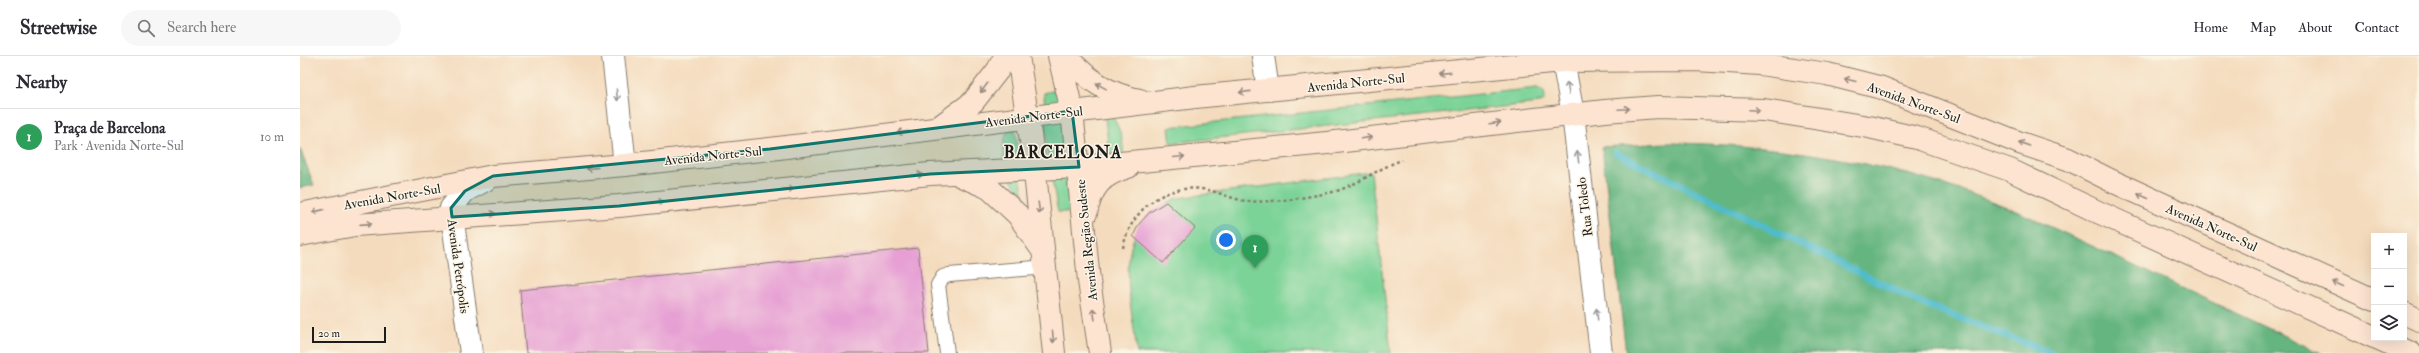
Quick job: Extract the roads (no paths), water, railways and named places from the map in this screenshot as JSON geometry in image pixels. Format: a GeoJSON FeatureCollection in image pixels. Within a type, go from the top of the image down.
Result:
{"type":"FeatureCollection","features":[{"type":"Feature","properties":{"kind":"main road"},"geometry":{"type":"LineString","coordinates":[[937,128],[973,102],[998,70],[1005,56]]}},
{"type":"Feature","properties":{"kind":"main road"},"geometry":{"type":"LineString","coordinates":[[1018,56],[1035,169],[1046,260],[1054,353]]}},
{"type":"Feature","properties":{"kind":"main road","name":"Avenida Região Sudeste"},"geometry":{"type":"LineString","coordinates":[[1059,56],[1072,111],[1079,167],[1089,282],[1100,353]]}},
{"type":"Feature","properties":{"kind":"main road"},"geometry":{"type":"LineString","coordinates":[[1066,56],[1086,78],[1121,97],[1151,102]]}},
{"type":"Feature","properties":{"kind":"main road","name":"Avenida Norte-Sul"},"geometry":{"type":"LineString","coordinates":[[300,214],[342,205],[393,197],[493,176],[625,165],[1028,118],[1072,111],[1151,102],[1569,58],[1696,60],[1760,64],[1827,74],[1882,88],[2020,142],[2068,159],[2112,181],[2371,299]]}},
{"type":"Feature","properties":{"kind":"main road","name":"Avenida Norte-Sul"},"geometry":{"type":"LineString","coordinates":[[300,235],[355,225],[620,206],[956,173],[1079,167],[1327,143],[1573,114],[1658,108],[1764,110],[1817,117],[1917,138],[2010,170],[2371,335]]}},
{"type":"Feature","properties":{"kind":"main road"},"geometry":{"type":"LineString","coordinates":[[1084,222],[1089,200],[1097,183],[1114,171],[1151,160]]}},
{"type":"Feature","properties":{"kind":"main road"},"geometry":{"type":"LineString","coordinates":[[956,173],[989,188],[1018,215],[1046,260]]}},
{"type":"Feature","properties":{"kind":"main road"},"geometry":{"type":"LineString","coordinates":[[2407,314],[2419,320]]}},
{"type":"Feature","properties":{"kind":"main road"},"geometry":{"type":"LineString","coordinates":[[2384,341],[2411,353]]}},
{"type":"Feature","properties":{"kind":"street"},"geometry":{"type":"LineString","coordinates":[[612,56],[625,165]]}},
{"type":"Feature","properties":{"kind":"street"},"geometry":{"type":"LineString","coordinates":[[1263,56],[1268,90]]}},
{"type":"Feature","properties":{"kind":"street","name":"Rua Toledo"},"geometry":{"type":"LineString","coordinates":[[1569,58],[1573,114],[1601,353]]}},
{"type":"Feature","properties":{"kind":"street","name":"Avenida Petrópolis"},"geometry":{"type":"LineString","coordinates":[[471,353],[451,208],[465,190],[493,176]]}},
{"type":"Feature","properties":{"kind":"lane"},"geometry":{"type":"LineString","coordinates":[[947,353],[938,285],[943,277],[1046,260]]}},
{"type":"Feature","properties":{"kind":"waterway"},"geometry":{"type":"LineString","coordinates":[[1616,153],[1919,302],[2051,353]]}},
{"type":"Feature","properties":{"kind":"place","name":"Praça de Barcelona"},"geometry":{"type":"Point","coordinates":[1255,268]}},
{"type":"Feature","properties":{"kind":"district","name":"BARCELONA"},"geometry":{"type":"Point","coordinates":[1063,152]}}]}
